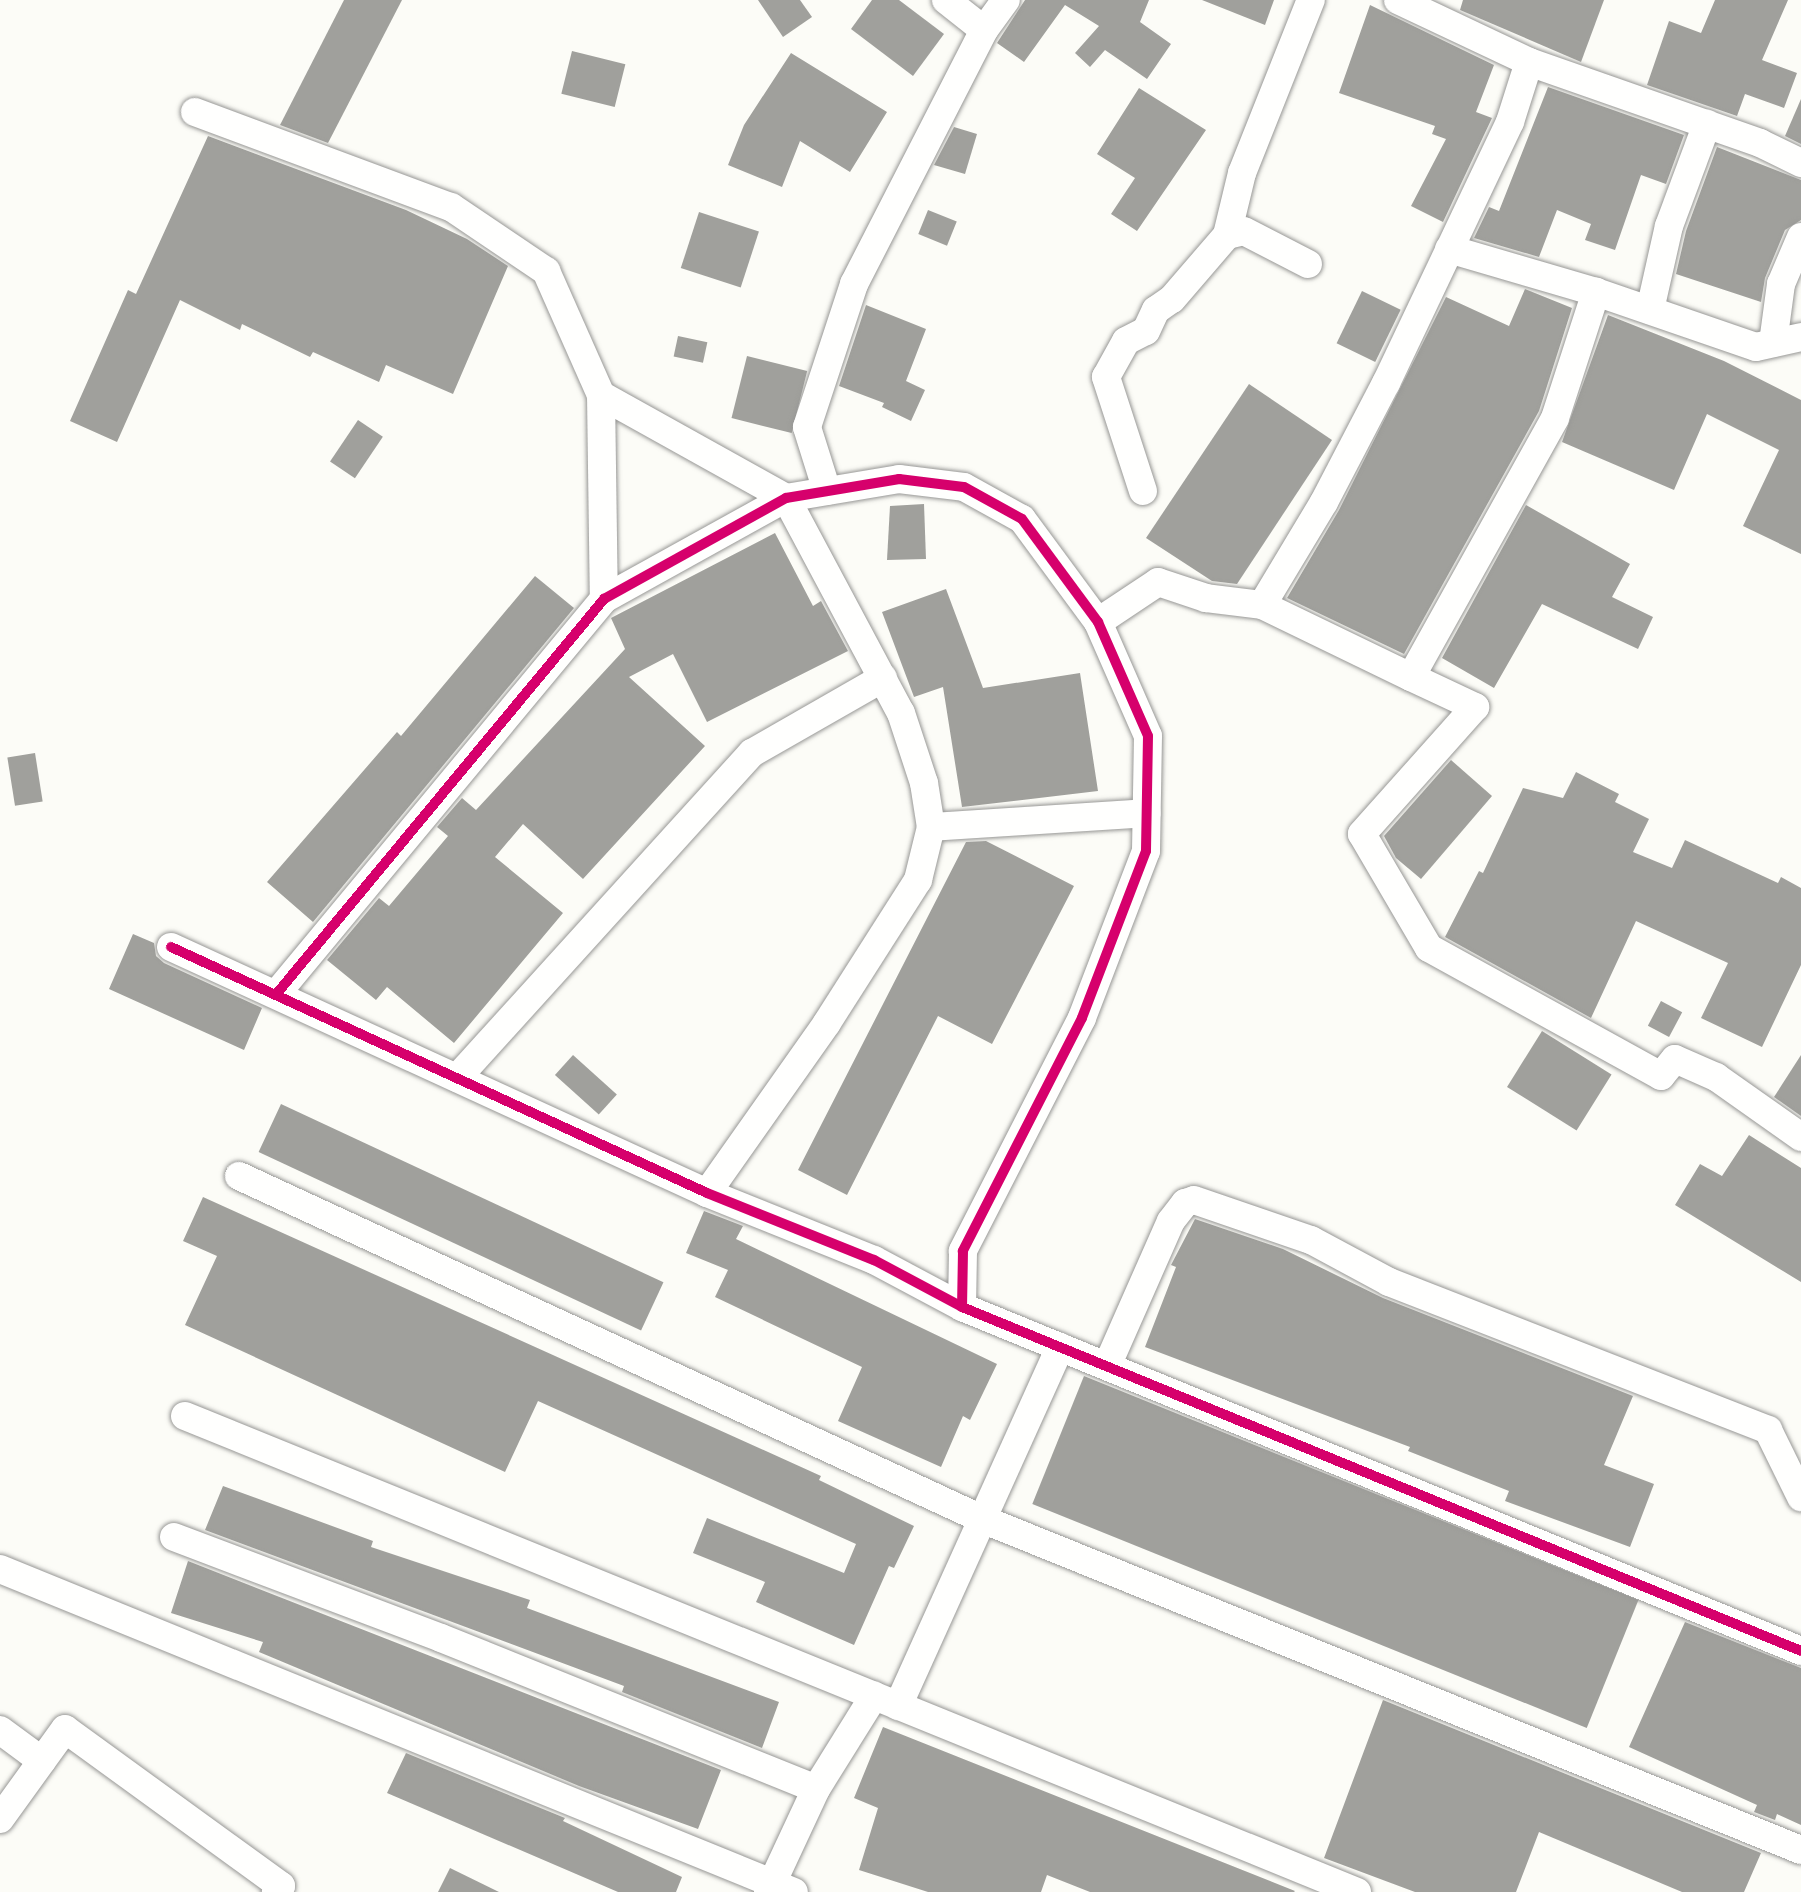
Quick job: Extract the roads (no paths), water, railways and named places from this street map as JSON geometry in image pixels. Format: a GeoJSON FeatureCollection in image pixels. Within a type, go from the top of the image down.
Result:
{"type":"FeatureCollection","features":[{"type":"Feature","properties":{"kind":"street"},"geometry":{"type":"LineString","coordinates":[[946,0],[984,30]]}},
{"type":"Feature","properties":{"kind":"street"},"geometry":{"type":"LineString","coordinates":[[827,491],[808,427],[854,284],[984,30],[1006,0]]}},
{"type":"Feature","properties":{"kind":"street"},"geometry":{"type":"LineString","coordinates":[[1143,491],[1106,377],[1126,342],[1146,332],[1156,310],[1172,299],[1227,234],[1242,173],[1310,0]]}},
{"type":"Feature","properties":{"kind":"street"},"geometry":{"type":"LineString","coordinates":[[1398,0],[1434,9],[1528,62],[1706,124],[1801,164]]}},
{"type":"Feature","properties":{"kind":"street"},"geometry":{"type":"LineString","coordinates":[[1262,605],[1342,468],[1510,122],[1528,62]]}},
{"type":"Feature","properties":{"kind":"street"},"geometry":{"type":"LineString","coordinates":[[196,112],[451,208],[546,271],[600,395],[604,599]]}},
{"type":"Feature","properties":{"kind":"street"},"geometry":{"type":"LineString","coordinates":[[1650,310],[1670,226],[1706,124]]}},
{"type":"Feature","properties":{"kind":"street"},"geometry":{"type":"LineString","coordinates":[[1227,234],[1244,231],[1308,264]]}},
{"type":"Feature","properties":{"kind":"street"},"geometry":{"type":"LineString","coordinates":[[1773,344],[1782,284],[1801,237]]}},
{"type":"Feature","properties":{"kind":"street"},"geometry":{"type":"LineString","coordinates":[[1449,249],[1596,292],[1756,347],[1801,337]]}},
{"type":"Feature","properties":{"kind":"street"},"geometry":{"type":"LineString","coordinates":[[1411,677],[1554,418],[1596,292]]}},
{"type":"Feature","properties":{"kind":"street"},"geometry":{"type":"LineString","coordinates":[[600,395],[786,498],[907,730],[924,782],[931,827],[918,880],[827,1023],[708,1192]]}},
{"type":"Feature","properties":{"kind":"street"},"geometry":{"type":"LineString","coordinates":[[278,992],[604,599],[786,498],[899,478],[964,487],[1022,519],[1098,622],[1148,736],[1146,851],[1082,1018],[963,1250],[962,1307]]}},
{"type":"Feature","properties":{"kind":"street"},"geometry":{"type":"LineString","coordinates":[[1098,622],[1158,582],[1206,598],[1262,605],[1475,706],[1362,834],[1429,948],[1661,1076],[1675,1058],[1716,1078],[1801,1137]]}},
{"type":"Feature","properties":{"kind":"street"},"geometry":{"type":"LineString","coordinates":[[457,1078],[752,754],[883,678]]}},
{"type":"Feature","properties":{"kind":"street"},"geometry":{"type":"LineString","coordinates":[[931,827],[1146,813]]}},
{"type":"Feature","properties":{"kind":"street"},"geometry":{"type":"LineString","coordinates":[[171,946],[708,1192],[874,1260],[962,1307],[1801,1651]]}},
{"type":"Feature","properties":{"kind":"street"},"geometry":{"type":"LineString","coordinates":[[239,1176],[982,1520],[1801,1850]]}},
{"type":"Feature","properties":{"kind":"street"},"geometry":{"type":"LineString","coordinates":[[1107,1366],[1171,1221],[1185,1202],[1194,1200],[1310,1240],[1389,1282],[1768,1430],[1801,1497]]}},
{"type":"Feature","properties":{"kind":"street"},"geometry":{"type":"LineString","coordinates":[[0,1569],[779,1889],[816,1790],[886,1701],[982,1520],[1060,1347]]}},
{"type":"Feature","properties":{"kind":"street"},"geometry":{"type":"LineString","coordinates":[[185,1416],[1357,1892]]}},
{"type":"Feature","properties":{"kind":"street"},"geometry":{"type":"LineString","coordinates":[[174,1537],[441,1638],[816,1790]]}},
{"type":"Feature","properties":{"kind":"street"},"geometry":{"type":"LineString","coordinates":[[0,1730],[42,1762]]}},
{"type":"Feature","properties":{"kind":"street"},"geometry":{"type":"LineString","coordinates":[[0,1819],[66,1730],[281,1886],[276,1892]]}}]}
